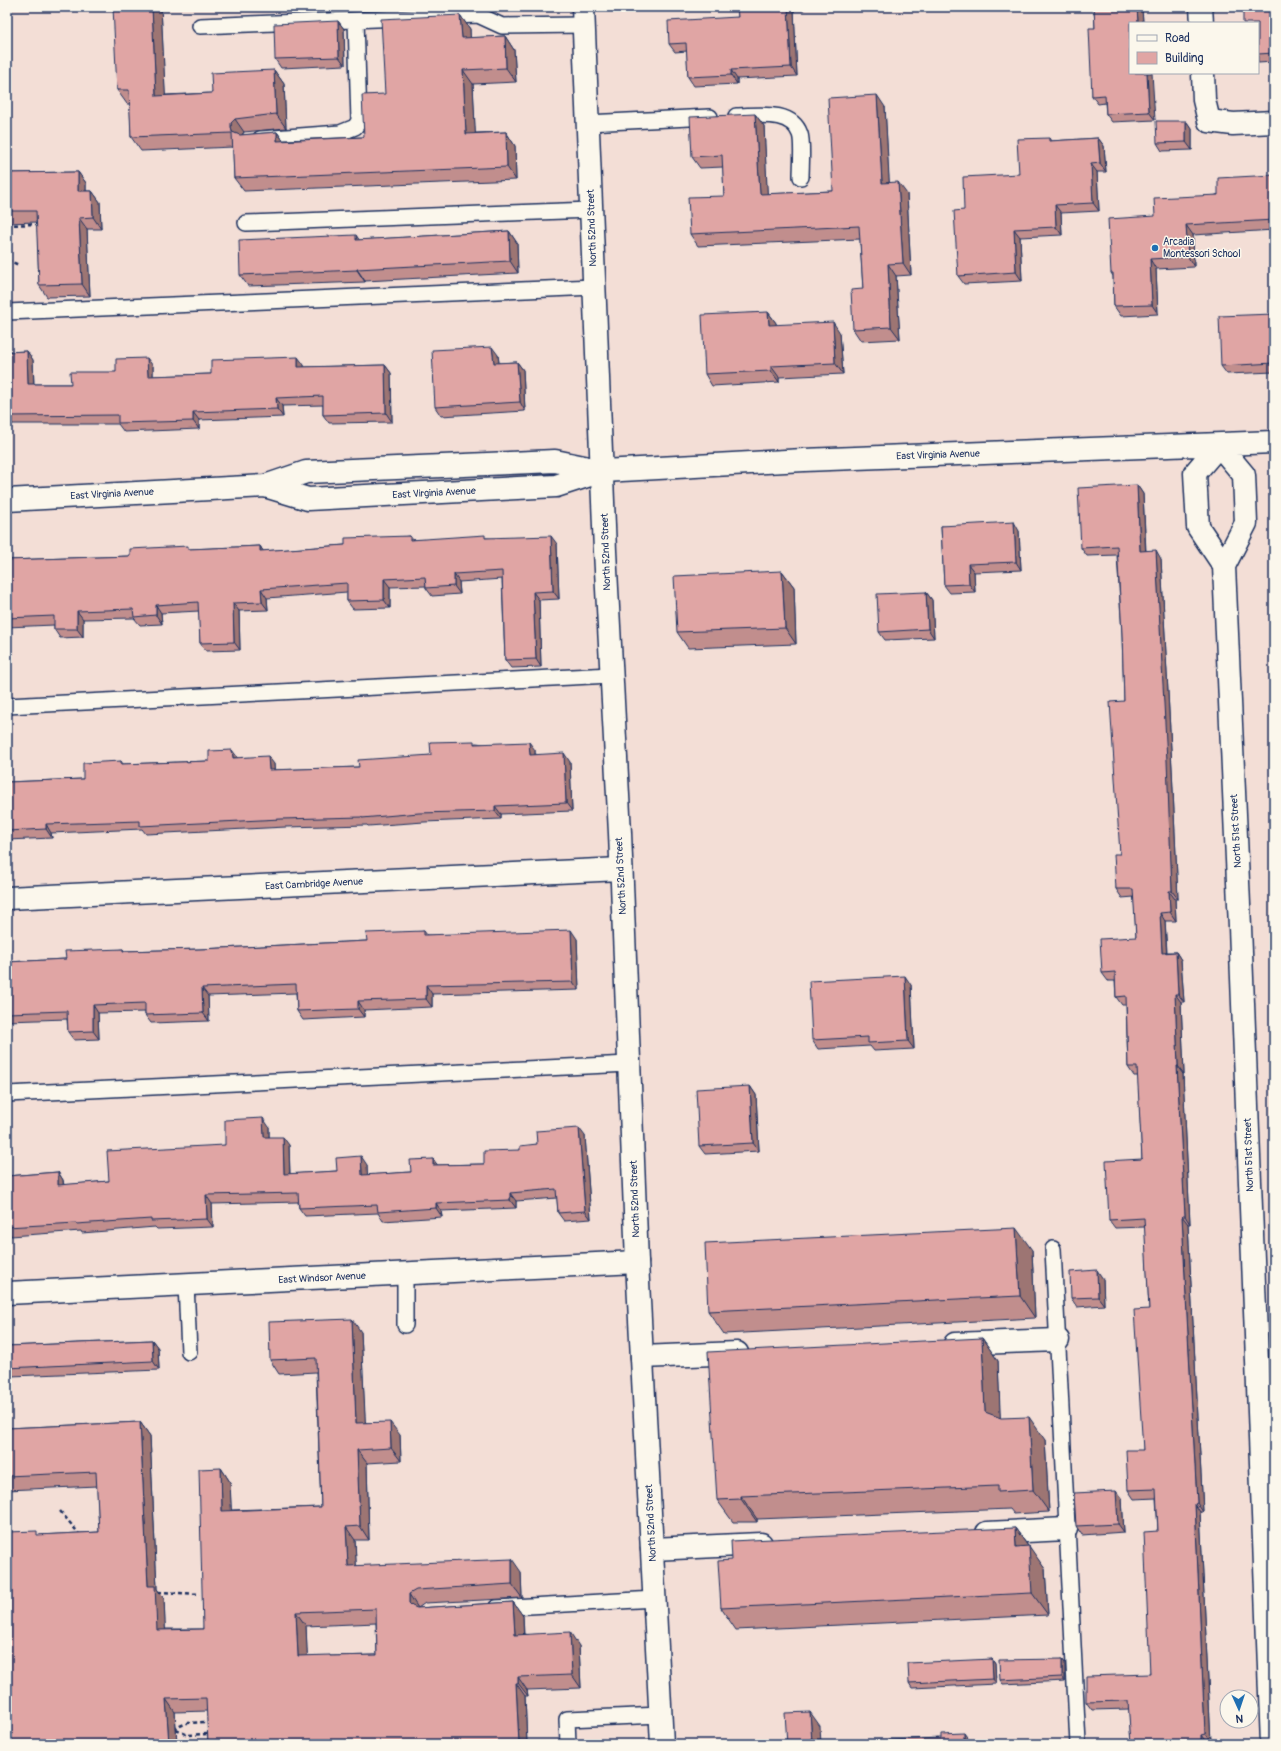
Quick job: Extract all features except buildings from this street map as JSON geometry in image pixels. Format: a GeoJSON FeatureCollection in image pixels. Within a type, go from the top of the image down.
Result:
{"type":"FeatureCollection","features":[{"type":"Feature","properties":{"kind":"street"},"geometry":{"type":"LineString","coordinates":[[1201,7],[1202,22]]}},
{"type":"Feature","properties":{"kind":"street","name":"North 52nd Street"},"geometry":{"type":"LineString","coordinates":[[583,16],[637,1262],[662,1744]]}},
{"type":"Feature","properties":{"kind":"street"},"geometry":{"type":"LineString","coordinates":[[1203,74],[1204,100],[1209,121],[1233,124],[1274,122]]}},
{"type":"Feature","properties":{"kind":"street","name":"East Virginia Avenue"},"geometry":{"type":"LineString","coordinates":[[7,500],[265,486],[308,499],[556,486],[603,471],[804,460],[1274,442]]}},
{"type":"Feature","properties":{"kind":"street"},"geometry":{"type":"LineString","coordinates":[[1219,445],[1195,472],[1198,527],[1224,566]]}},
{"type":"Feature","properties":{"kind":"street","name":"North 51st Street"},"geometry":{"type":"LineString","coordinates":[[1219,445],[1244,475],[1246,523],[1224,566],[1241,943],[1272,1744]]}},
{"type":"Feature","properties":{"kind":"street","name":"East Cambridge Avenue"},"geometry":{"type":"LineString","coordinates":[[7,898],[621,869]]}},
{"type":"Feature","properties":{"kind":"street","name":"East Windsor Avenue"},"geometry":{"type":"LineString","coordinates":[[7,1293],[637,1262]]}},
{"type":"Feature","properties":{"kind":"street"},"geometry":{"type":"LineString","coordinates":[[933,1345],[1058,1340]]}},
{"type":"Feature","properties":{"kind":"street"},"geometry":{"type":"LineString","coordinates":[[642,1357],[754,1352]]}},
{"type":"Feature","properties":{"kind":"street"},"geometry":{"type":"LineString","coordinates":[[971,1534],[1066,1529]]}},
{"type":"Feature","properties":{"kind":"street"},"geometry":{"type":"LineString","coordinates":[[652,1549],[780,1543]]}},
{"type":"Feature","properties":{"kind":"lane"},"geometry":{"type":"LineString","coordinates":[[200,26],[478,15],[502,26],[583,16]]}},
{"type":"Feature","properties":{"kind":"lane"},"geometry":{"type":"LineString","coordinates":[[249,140],[340,133],[355,127],[359,121],[356,20]]}},
{"type":"Feature","properties":{"kind":"lane"},"geometry":{"type":"LineString","coordinates":[[588,123],[777,116],[792,121],[801,134],[802,178]]}},
{"type":"Feature","properties":{"kind":"lane"},"geometry":{"type":"LineString","coordinates":[[246,223],[591,210]]}},
{"type":"Feature","properties":{"kind":"lane"},"geometry":{"type":"LineString","coordinates":[[7,312],[594,287]]}},
{"type":"Feature","properties":{"kind":"lane"},"geometry":{"type":"LineString","coordinates":[[7,706],[611,675]]}},
{"type":"Feature","properties":{"kind":"lane"},"geometry":{"type":"LineString","coordinates":[[7,1094],[629,1064]]}},
{"type":"Feature","properties":{"kind":"lane"},"geometry":{"type":"LineString","coordinates":[[1053,1249],[1078,1744]]}},
{"type":"Feature","properties":{"kind":"lane"},"geometry":{"type":"LineString","coordinates":[[405,1274],[405,1325]]}},
{"type":"Feature","properties":{"kind":"lane"},"geometry":{"type":"LineString","coordinates":[[186,1284],[189,1352]]}},
{"type":"Feature","properties":{"kind":"lane"},"geometry":{"type":"LineString","coordinates":[[480,1609],[655,1599]]}},
{"type":"Feature","properties":{"kind":"lane"},"geometry":{"type":"LineString","coordinates":[[568,1744],[567,1719],[661,1715]]}},
{"type":"Feature","properties":{"kind":"path"},"geometry":{"type":"LineString","coordinates":[[7,225],[37,224]]}},
{"type":"Feature","properties":{"kind":"path"},"geometry":{"type":"LineString","coordinates":[[7,260],[19,265]]}},
{"type":"Feature","properties":{"kind":"path"},"geometry":{"type":"LineString","coordinates":[[60,1510],[85,1541]]}},
{"type":"Feature","properties":{"kind":"path"},"geometry":{"type":"LineString","coordinates":[[154,1590],[159,1593],[200,1594]]}},
{"type":"Feature","properties":{"kind":"path"},"geometry":{"type":"LineString","coordinates":[[176,1730],[180,1726],[187,1724],[206,1722]]}},
{"type":"Feature","properties":{"kind":"path"},"geometry":{"type":"LineString","coordinates":[[168,1730],[176,1730],[183,1734],[207,1734]]}},
{"type":"Feature","properties":{"kind":"path"},"geometry":{"type":"LineString","coordinates":[[963,1742],[979,1741],[979,1744]]}},
{"type":"Feature","properties":{"kind":"place","name":"Arcadia Montessori School"},"geometry":{"type":"Point","coordinates":[1155,248]}}]}
